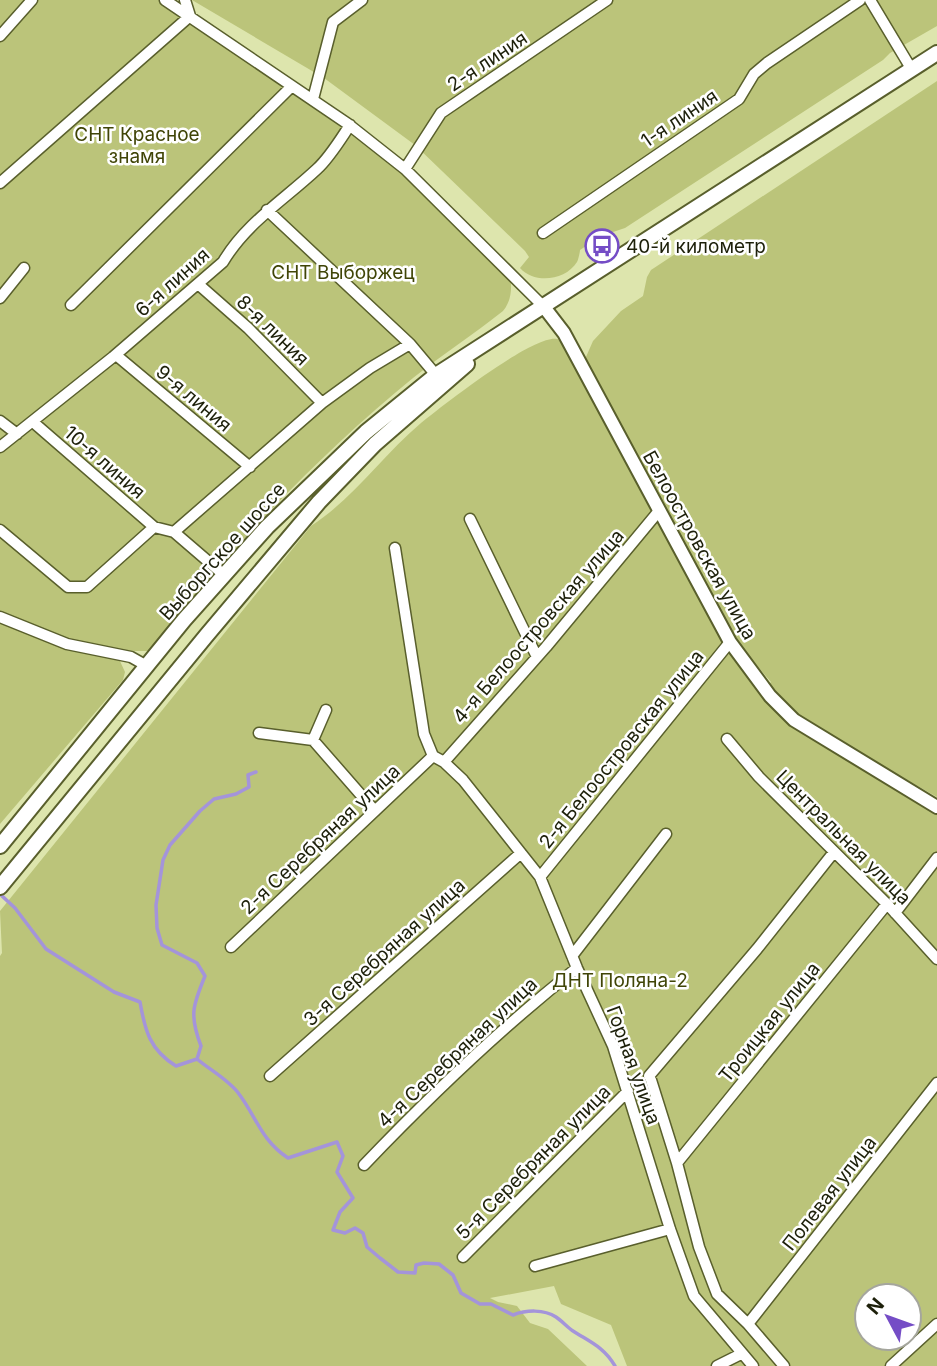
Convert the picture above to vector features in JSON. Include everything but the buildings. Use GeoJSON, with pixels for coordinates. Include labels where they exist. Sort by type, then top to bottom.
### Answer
{"type":"FeatureCollection","features":[{"type":"Feature","properties":{"kind":"main road"},"geometry":{"type":"LineString","coordinates":[[912,70],[937,53]]}},
{"type":"Feature","properties":{"kind":"main road","name":"Выборгское шоссе"},"geometry":{"type":"LineString","coordinates":[[3,841],[224,575],[333,461],[436,374],[912,70]]}},
{"type":"Feature","properties":{"kind":"main road","name":"Выборгское шоссе"},"geometry":{"type":"LineString","coordinates":[[0,887],[319,502],[410,412],[505,332]]}},
{"type":"Feature","properties":{"kind":"street"},"geometry":{"type":"LineString","coordinates":[[0,36],[32,0]]}},
{"type":"Feature","properties":{"kind":"street"},"geometry":{"type":"LineString","coordinates":[[165,0],[313,99],[405,169],[544,307]]}},
{"type":"Feature","properties":{"kind":"street"},"geometry":{"type":"LineString","coordinates":[[185,0],[190,16]]}},
{"type":"Feature","properties":{"kind":"street"},"geometry":{"type":"LineString","coordinates":[[313,99],[333,22],[362,0]]}},
{"type":"Feature","properties":{"kind":"street","name":"2-я линия"},"geometry":{"type":"LineString","coordinates":[[405,169],[442,113],[607,0]]}},
{"type":"Feature","properties":{"kind":"street","name":"1-я линия"},"geometry":{"type":"LineString","coordinates":[[543,233],[739,99],[754,74],[767,63],[860,0]]}},
{"type":"Feature","properties":{"kind":"street"},"geometry":{"type":"LineString","coordinates":[[870,0],[912,70]]}},
{"type":"Feature","properties":{"kind":"street"},"geometry":{"type":"LineString","coordinates":[[0,183],[190,16]]}},
{"type":"Feature","properties":{"kind":"street"},"geometry":{"type":"LineString","coordinates":[[71,305],[292,86]]}},
{"type":"Feature","properties":{"kind":"street","name":"6-я линия"},"geometry":{"type":"LineString","coordinates":[[0,447],[116,355],[223,262],[234,242],[267,210],[318,168],[349,125]]}},
{"type":"Feature","properties":{"kind":"street"},"geometry":{"type":"LineString","coordinates":[[267,210],[410,344],[436,374]]}},
{"type":"Feature","properties":{"kind":"street"},"geometry":{"type":"LineString","coordinates":[[0,298],[24,268]]}},
{"type":"Feature","properties":{"kind":"street","name":"8-я линия"},"geometry":{"type":"LineString","coordinates":[[198,284],[248,328],[322,403]]}},
{"type":"Feature","properties":{"kind":"street","name":"Белоостровская улица"},"geometry":{"type":"LineString","coordinates":[[544,307],[564,333],[730,642],[770,696],[794,720],[937,807]]}},
{"type":"Feature","properties":{"kind":"street"},"geometry":{"type":"LineString","coordinates":[[174,532],[322,403],[370,368],[410,344]]}},
{"type":"Feature","properties":{"kind":"street","name":"9-я линия"},"geometry":{"type":"LineString","coordinates":[[116,355],[250,467]]}},
{"type":"Feature","properties":{"kind":"street"},"geometry":{"type":"LineString","coordinates":[[0,421],[17,434]]}},
{"type":"Feature","properties":{"kind":"street","name":"10-я линия"},"geometry":{"type":"LineString","coordinates":[[33,422],[155,527]]}},
{"type":"Feature","properties":{"kind":"street","name":"4-я Белоостровская улица"},"geometry":{"type":"LineString","coordinates":[[444,762],[537,657],[658,512]]}},
{"type":"Feature","properties":{"kind":"street"},"geometry":{"type":"LineString","coordinates":[[470,519],[537,657]]}},
{"type":"Feature","properties":{"kind":"street"},"geometry":{"type":"LineString","coordinates":[[0,530],[68,587],[87,587],[155,527],[174,532],[224,575]]}},
{"type":"Feature","properties":{"kind":"street"},"geometry":{"type":"LineString","coordinates":[[395,548],[424,734],[433,756]]}},
{"type":"Feature","properties":{"kind":"street"},"geometry":{"type":"LineString","coordinates":[[0,618],[67,644],[131,657],[146,666]]}},
{"type":"Feature","properties":{"kind":"street","name":"2-я Белоостровская улица"},"geometry":{"type":"LineString","coordinates":[[540,877],[730,642]]}},
{"type":"Feature","properties":{"kind":"street"},"geometry":{"type":"LineString","coordinates":[[313,740],[326,710]]}},
{"type":"Feature","properties":{"kind":"street"},"geometry":{"type":"LineString","coordinates":[[259,733],[313,740],[375,811]]}},
{"type":"Feature","properties":{"kind":"street","name":"Центральная улица"},"geometry":{"type":"LineString","coordinates":[[727,739],[759,777],[887,904],[937,959]]}},
{"type":"Feature","properties":{"kind":"street","name":"Горная улица"},"geometry":{"type":"LineString","coordinates":[[433,756],[444,762],[463,780],[540,877],[577,968],[613,1046],[694,1296],[753,1366]]}},
{"type":"Feature","properties":{"kind":"street","name":"2-я Серебряная улица"},"geometry":{"type":"LineString","coordinates":[[231,947],[433,756]]}},
{"type":"Feature","properties":{"kind":"street"},"geometry":{"type":"LineString","coordinates":[[572,956],[666,834]]}},
{"type":"Feature","properties":{"kind":"street"},"geometry":{"type":"LineString","coordinates":[[784,1366],[748,1324],[717,1294],[699,1247],[677,1163],[650,1078],[834,852]]}},
{"type":"Feature","properties":{"kind":"street","name":"3-я Серебряная улица"},"geometry":{"type":"LineString","coordinates":[[270,1076],[521,853]]}},
{"type":"Feature","properties":{"kind":"street"},"geometry":{"type":"LineString","coordinates":[[894,913],[937,858]]}},
{"type":"Feature","properties":{"kind":"street","name":"Троицкая улица"},"geometry":{"type":"LineString","coordinates":[[677,1163],[887,904]]}},
{"type":"Feature","properties":{"kind":"street","name":"4-я Серебряная улица"},"geometry":{"type":"LineString","coordinates":[[363,1165],[531,1005],[577,968]]}},
{"type":"Feature","properties":{"kind":"street","name":"Полевая улица"},"geometry":{"type":"LineString","coordinates":[[748,1324],[937,1083]]}},
{"type":"Feature","properties":{"kind":"street","name":"5-я Серебряная улица"},"geometry":{"type":"LineString","coordinates":[[463,1257],[628,1091]]}},
{"type":"Feature","properties":{"kind":"street"},"geometry":{"type":"LineString","coordinates":[[535,1266],[670,1228]]}},
{"type":"Feature","properties":{"kind":"street"},"geometry":{"type":"LineString","coordinates":[[891,1366],[937,1324]]}},
{"type":"Feature","properties":{"kind":"street"},"geometry":{"type":"LineString","coordinates":[[717,1366],[741,1354]]}},
{"type":"Feature","properties":{"kind":"green space"},"geometry":{"type":"Polygon","coordinates":[[[0,0],[165,0],[407,171],[510,274],[511,289],[510,298],[503,311],[413,378],[307,473],[241,542],[149,651],[123,651],[119,659],[125,672],[123,680],[0,824],[0,0]]]}},
{"type":"Feature","properties":{"kind":"green space"},"geometry":{"type":"Polygon","coordinates":[[[192,0],[937,0],[937,26],[890,53],[625,228],[607,232],[580,250],[577,262],[565,273],[541,278],[520,268],[529,257],[525,251],[415,145],[324,78],[192,0]]]}},
{"type":"Feature","properties":{"kind":"green space","name":"ДНТ Поляна-2"},"geometry":{"type":"Polygon","coordinates":[[[937,81],[937,797],[884,767],[878,771],[937,807],[937,1366],[627,1366],[611,1325],[561,1304],[554,1286],[490,1298],[517,1306],[530,1323],[548,1329],[587,1366],[0,1366],[0,911],[311,526],[341,503],[421,423],[509,359],[545,340],[557,339],[568,346],[582,366],[593,341],[621,311],[643,296],[651,270],[937,81]],[[747,654],[740,655],[765,689],[771,682],[747,654]]]}},
{"type":"Feature","properties":{"kind":"waterway"},"geometry":{"type":"LineString","coordinates":[[197,1059],[201,1046],[194,1010],[205,976],[197,963],[162,945],[157,928],[156,905],[163,860],[170,845],[200,811],[214,799],[236,794],[249,787],[248,775],[256,772]]}},
{"type":"Feature","properties":{"kind":"waterway"},"geometry":{"type":"LineString","coordinates":[[0,894],[15,908],[46,949],[114,992],[140,1002],[150,1039],[167,1060],[176,1066],[197,1059],[230,1084],[271,1144],[288,1158],[337,1142],[343,1156],[337,1172],[353,1198],[340,1212],[333,1230],[345,1233],[355,1228],[363,1233],[367,1247],[398,1272],[415,1273],[416,1265],[439,1264],[453,1275],[461,1293],[480,1304],[491,1304],[513,1315],[535,1311],[551,1314],[601,1349],[615,1366]]}},
{"type":"Feature","properties":{"kind":"place","name":"40-й километр"},"geometry":{"type":"Point","coordinates":[602,246]}},
{"type":"Feature","properties":{"kind":"park label","name":"СНТ Красное знамя"},"geometry":{"type":"Point","coordinates":[137,145]}},
{"type":"Feature","properties":{"kind":"park label","name":"СНТ Выборжец"},"geometry":{"type":"Point","coordinates":[343,272]}}]}
